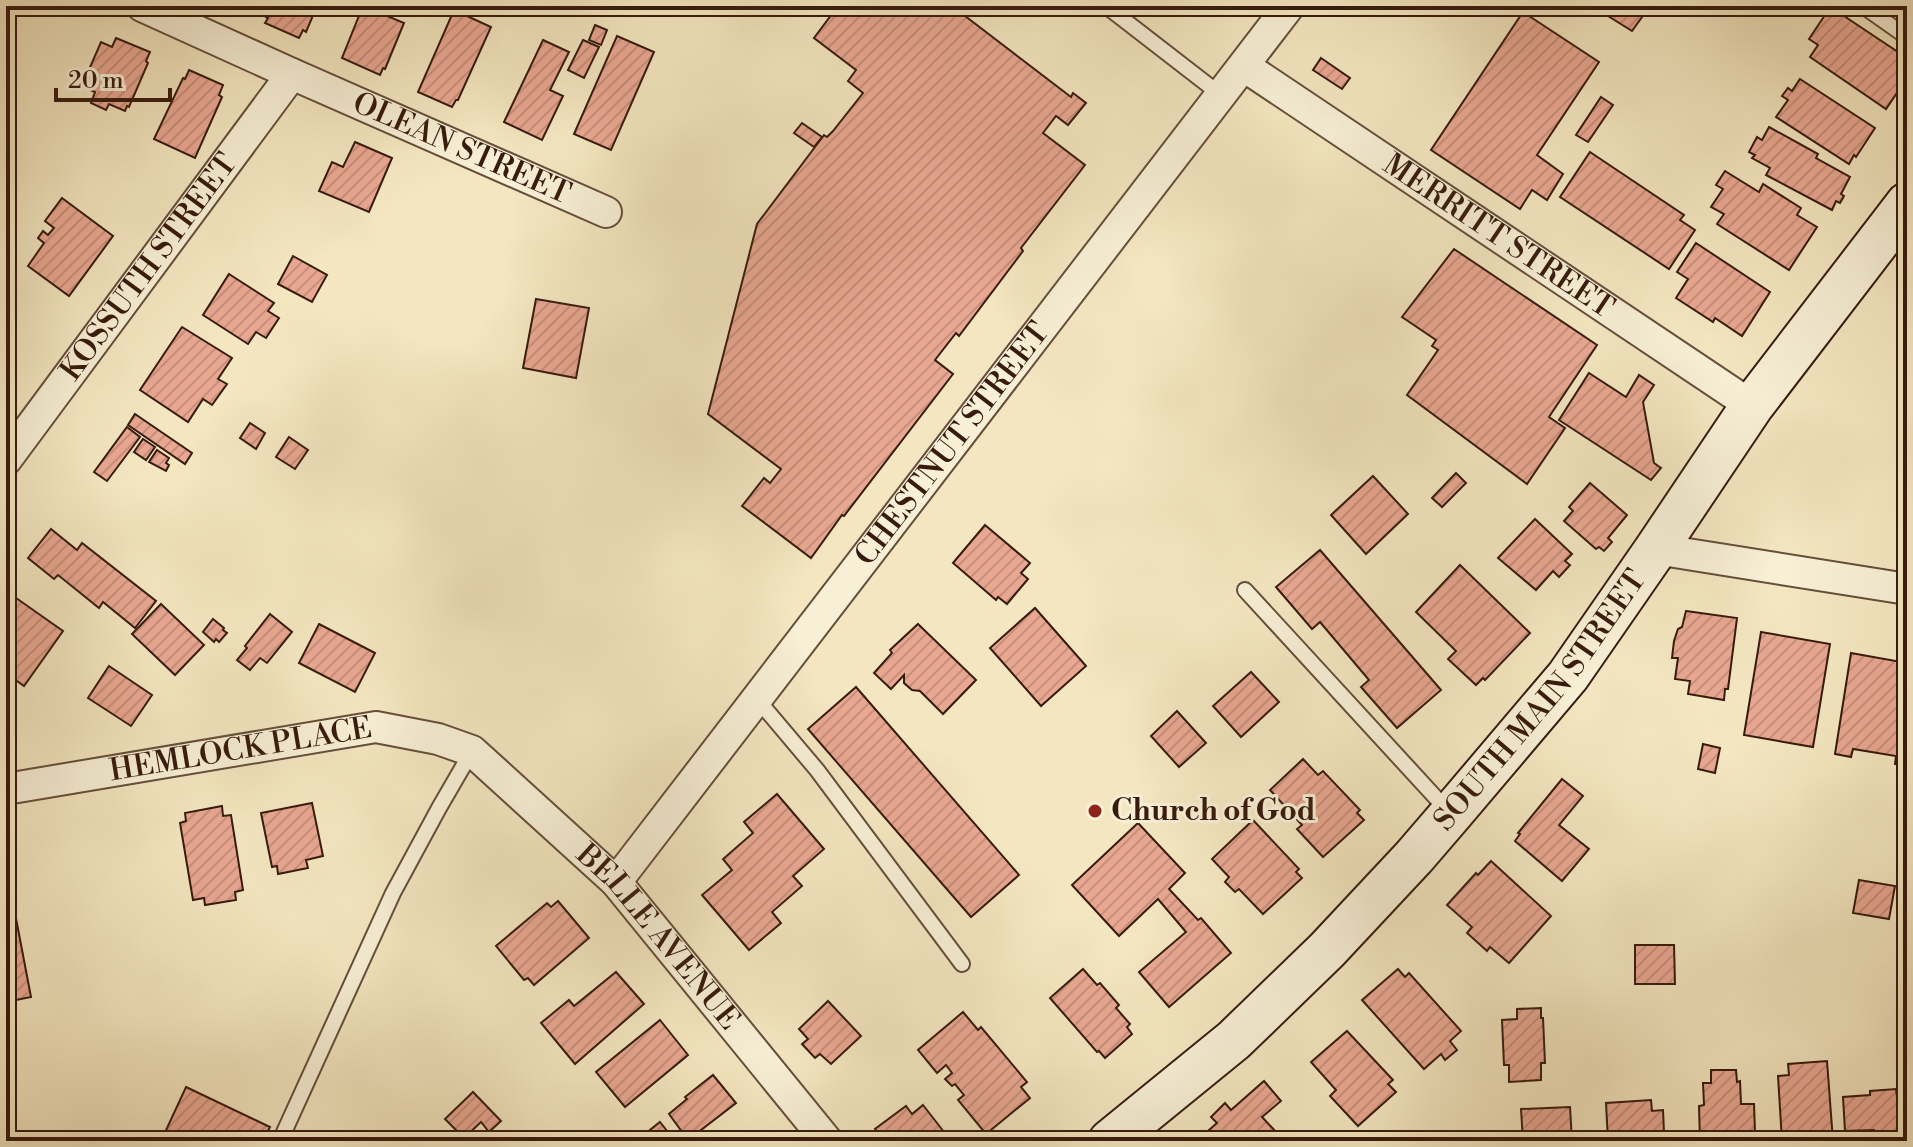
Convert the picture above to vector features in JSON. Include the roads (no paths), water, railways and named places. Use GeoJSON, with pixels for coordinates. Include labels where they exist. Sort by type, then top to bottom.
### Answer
{"type":"FeatureCollection","features":[{"type":"Feature","properties":{"kind":"main road","name":"SOUTH MAIN STREET"},"geometry":{"type":"LineString","coordinates":[[1110,1141],[1234,1040],[1327,950],[1451,814],[1568,676],[1752,406],[1907,204]]}},
{"type":"Feature","properties":{"kind":"street","name":"OLEAN STREET"},"geometry":{"type":"LineString","coordinates":[[142,6],[606,212]]}},
{"type":"Feature","properties":{"kind":"street","name":"CHESTNUT STREET"},"geometry":{"type":"LineString","coordinates":[[616,882],[1289,6]]}},
{"type":"Feature","properties":{"kind":"street","name":"MERRITT STREET"},"geometry":{"type":"LineString","coordinates":[[1244,66],[1752,406]]}},
{"type":"Feature","properties":{"kind":"street","name":"KOSSUTH STREET"},"geometry":{"type":"LineString","coordinates":[[6,460],[292,74]]}},
{"type":"Feature","properties":{"kind":"street"},"geometry":{"type":"LineString","coordinates":[[1656,549],[1907,589]]}},
{"type":"Feature","properties":{"kind":"street","name":"HEMLOCK PLACE"},"geometry":{"type":"LineString","coordinates":[[6,789],[376,727],[438,739],[472,751]]}},
{"type":"Feature","properties":{"kind":"street","name":"BELLE AVENUE"},"geometry":{"type":"LineString","coordinates":[[472,751],[616,882],[827,1141]]}},
{"type":"Feature","properties":{"kind":"lane"},"geometry":{"type":"LineString","coordinates":[[1106,6],[1221,95]]}},
{"type":"Feature","properties":{"kind":"lane"},"geometry":{"type":"LineString","coordinates":[[1863,6],[1907,37]]}},
{"type":"Feature","properties":{"kind":"lane"},"geometry":{"type":"LineString","coordinates":[[1245,590],[1451,814]]}},
{"type":"Feature","properties":{"kind":"lane"},"geometry":{"type":"LineString","coordinates":[[757,699],[817,770],[962,964]]}},
{"type":"Feature","properties":{"kind":"lane"},"geometry":{"type":"LineString","coordinates":[[280,1141],[393,893],[472,751]]}},
{"type":"Feature","properties":{"kind":"place","name":"Church of God"},"geometry":{"type":"Point","coordinates":[1095,811]}}]}
